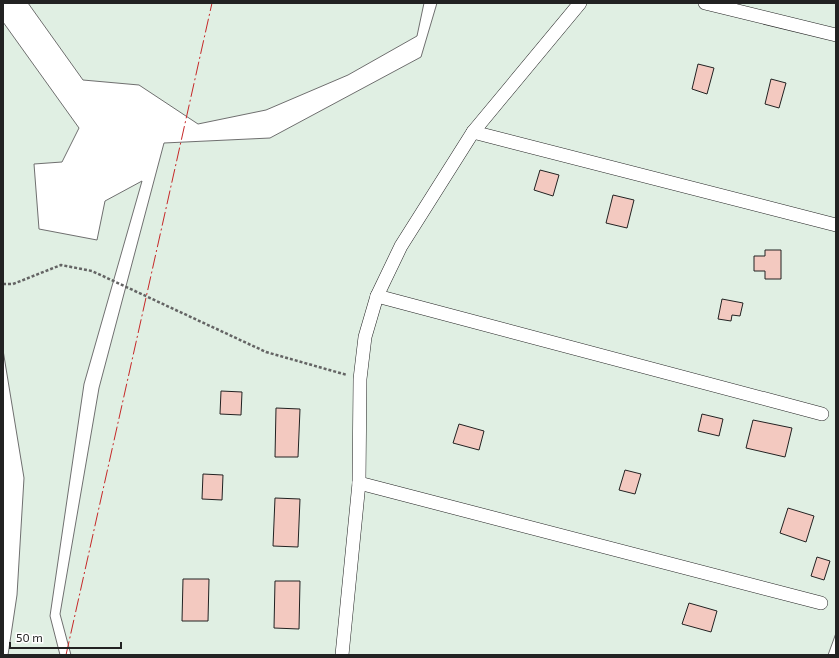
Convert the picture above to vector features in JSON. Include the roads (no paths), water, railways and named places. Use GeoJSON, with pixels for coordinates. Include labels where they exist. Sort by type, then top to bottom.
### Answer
{"type":"FeatureCollection","features":[{"type":"Feature","properties":{"kind":"street"},"geometry":{"type":"LineString","coordinates":[[342,655],[359,483],[360,379],[365,337],[378,296],[401,246],[473,132],[580,3]]}},
{"type":"Feature","properties":{"kind":"street"},"geometry":{"type":"LineString","coordinates":[[705,3],[836,35]]}},
{"type":"Feature","properties":{"kind":"street"},"geometry":{"type":"LineString","coordinates":[[473,132],[836,225]]}},
{"type":"Feature","properties":{"kind":"street"},"geometry":{"type":"LineString","coordinates":[[378,296],[822,414]]}},
{"type":"Feature","properties":{"kind":"street"},"geometry":{"type":"LineString","coordinates":[[359,483],[821,603]]}}]}
